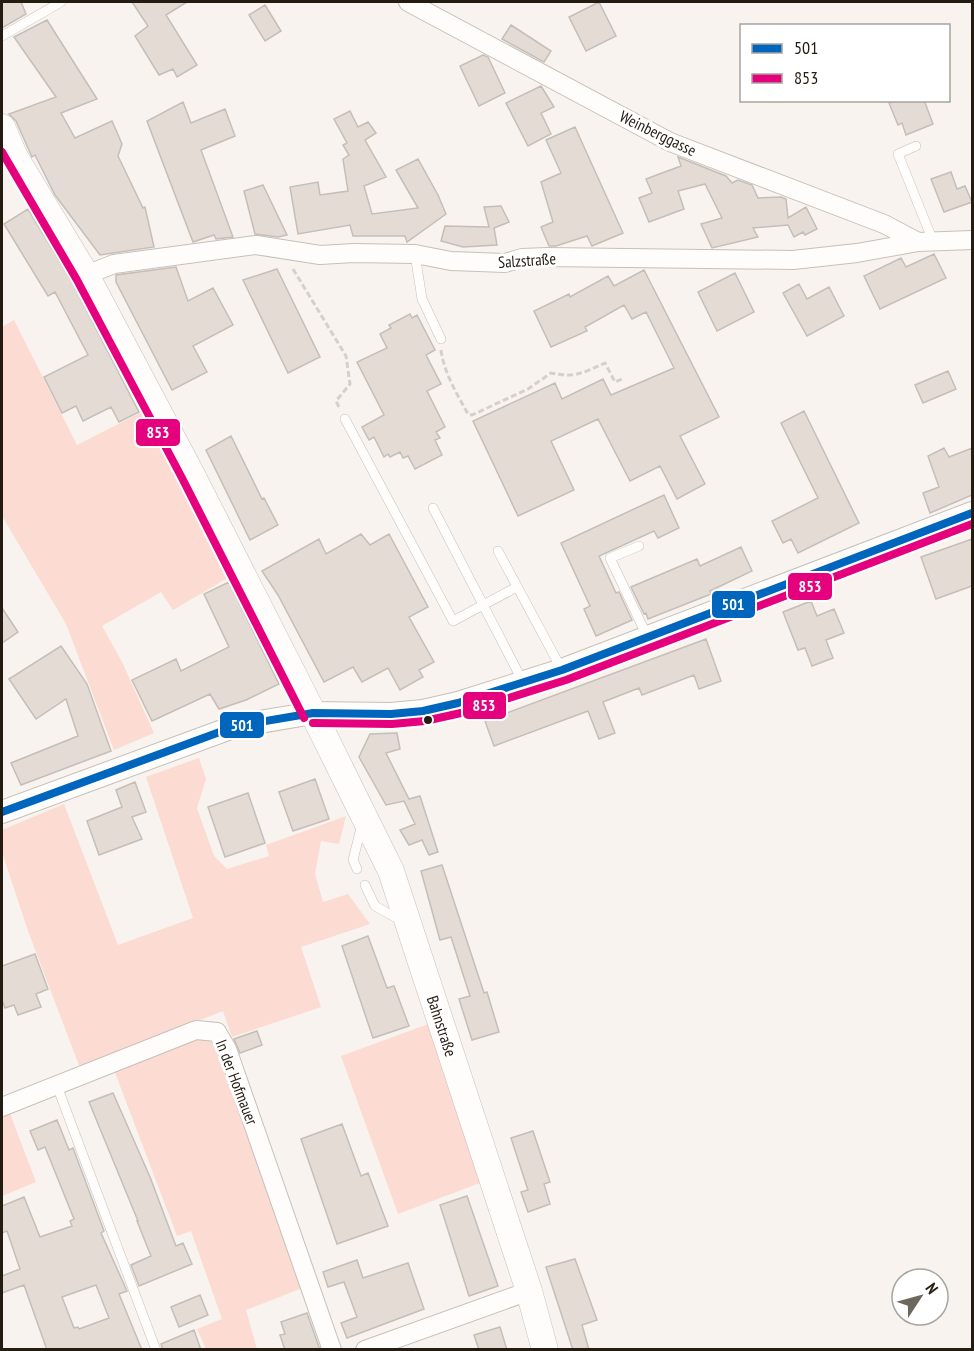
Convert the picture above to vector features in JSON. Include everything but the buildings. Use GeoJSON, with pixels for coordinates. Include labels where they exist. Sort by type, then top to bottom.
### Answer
{"type":"FeatureCollection","features":[{"type":"Feature","properties":{"kind":"main road","name":"Bahnstraße"},"geometry":{"type":"LineString","coordinates":[[3,139],[86,275],[191,472],[391,871],[529,1291],[544,1350]]}},
{"type":"Feature","properties":{"kind":"street","name":"Weinberggasse"},"geometry":{"type":"LineString","coordinates":[[408,2],[670,142],[926,241]]}},
{"type":"Feature","properties":{"kind":"street","name":"Salzstraße"},"geometry":{"type":"LineString","coordinates":[[86,275],[114,264],[256,245],[320,255],[415,254],[451,261],[505,263],[522,258],[547,257],[793,260],[857,253],[926,241],[972,240]]}},
{"type":"Feature","properties":{"kind":"street"},"geometry":{"type":"LineString","coordinates":[[2,812],[236,726],[313,713],[391,714],[423,711],[459,703],[562,670],[972,513]]}},
{"type":"Feature","properties":{"kind":"street","name":"In der Hofmauer"},"geometry":{"type":"LineString","coordinates":[[2,1107],[196,1030],[217,1032],[227,1049],[332,1350]]}},
{"type":"Feature","properties":{"kind":"street"},"geometry":{"type":"LineString","coordinates":[[365,1350],[529,1291]]}},
{"type":"Feature","properties":{"kind":"lane"},"geometry":{"type":"LineString","coordinates":[[2,36],[61,2]]}},
{"type":"Feature","properties":{"kind":"lane"},"geometry":{"type":"LineString","coordinates":[[916,146],[898,154],[926,241]]}},
{"type":"Feature","properties":{"kind":"lane"},"geometry":{"type":"LineString","coordinates":[[415,254],[422,299],[441,339]]}},
{"type":"Feature","properties":{"kind":"lane"},"geometry":{"type":"LineString","coordinates":[[345,419],[453,621],[518,587]]}},
{"type":"Feature","properties":{"kind":"lane"},"geometry":{"type":"LineString","coordinates":[[433,508],[523,682]]}},
{"type":"Feature","properties":{"kind":"lane"},"geometry":{"type":"LineString","coordinates":[[639,546],[610,558],[647,637]]}},
{"type":"Feature","properties":{"kind":"lane"},"geometry":{"type":"LineString","coordinates":[[498,551],[562,670]]}},
{"type":"Feature","properties":{"kind":"lane"},"geometry":{"type":"LineString","coordinates":[[357,869],[353,860],[364,816]]}},
{"type":"Feature","properties":{"kind":"lane"},"geometry":{"type":"LineString","coordinates":[[364,885],[375,906],[408,924]]}},
{"type":"Feature","properties":{"kind":"lane"},"geometry":{"type":"LineString","coordinates":[[57,1086],[156,1350]]}},
{"type":"Feature","properties":{"kind":"path"},"geometry":{"type":"LineString","coordinates":[[291,251],[293,270],[346,356],[350,384],[336,401]]}},
{"type":"Feature","properties":{"kind":"path"},"geometry":{"type":"LineString","coordinates":[[441,339],[442,359],[454,388],[468,414],[472,415],[528,389],[551,374],[568,377],[578,375],[605,363],[615,382],[622,378]]}},
{"type":"Feature","properties":{"kind":"shaded area"},"geometry":{"type":"Polygon","coordinates":[[[14,320],[77,445],[146,410],[231,576],[173,610],[161,592],[102,626],[122,662],[154,733],[114,750],[66,624],[2,516],[2,327],[14,320]]]}},
{"type":"Feature","properties":{"kind":"shaded area"},"geometry":{"type":"Polygon","coordinates":[[[199,758],[206,779],[197,808],[214,856],[227,869],[269,856],[266,845],[346,816],[339,844],[321,841],[315,874],[323,902],[348,894],[370,924],[301,947],[321,1007],[232,1037],[223,1011],[80,1068],[28,931],[2,852],[2,830],[64,804],[118,945],[193,918],[146,777],[199,758]]]}},
{"type":"Feature","properties":{"kind":"shaded area"},"geometry":{"type":"Polygon","coordinates":[[[434,1022],[485,1181],[398,1214],[341,1056],[434,1022]]]}},
{"type":"Feature","properties":{"kind":"shaded area"},"geometry":{"type":"Polygon","coordinates":[[[198,1038],[211,1043],[220,1055],[305,1287],[246,1310],[257,1349],[206,1349],[197,1329],[222,1319],[191,1231],[177,1236],[114,1070],[198,1038]]]}},
{"type":"Feature","properties":{"kind":"shaded area"},"geometry":{"type":"Polygon","coordinates":[[[9,1111],[36,1182],[2,1196],[2,1114],[9,1111]]]}},
{"type":"Feature","properties":{"kind":"transit line","name":"853"},"geometry":{"type":"LineString","coordinates":[[2,152],[77,280],[182,478],[304,718]]}},
{"type":"Feature","properties":{"kind":"transit line","name":"501"},"geometry":{"type":"LineString","coordinates":[[2,812],[236,726],[313,713],[391,714],[423,711],[458,703],[562,670],[972,513]]}},
{"type":"Feature","properties":{"kind":"transit line","name":"853"},"geometry":{"type":"LineString","coordinates":[[313,723],[392,724],[425,721],[461,713],[566,680],[972,524]]}}]}
